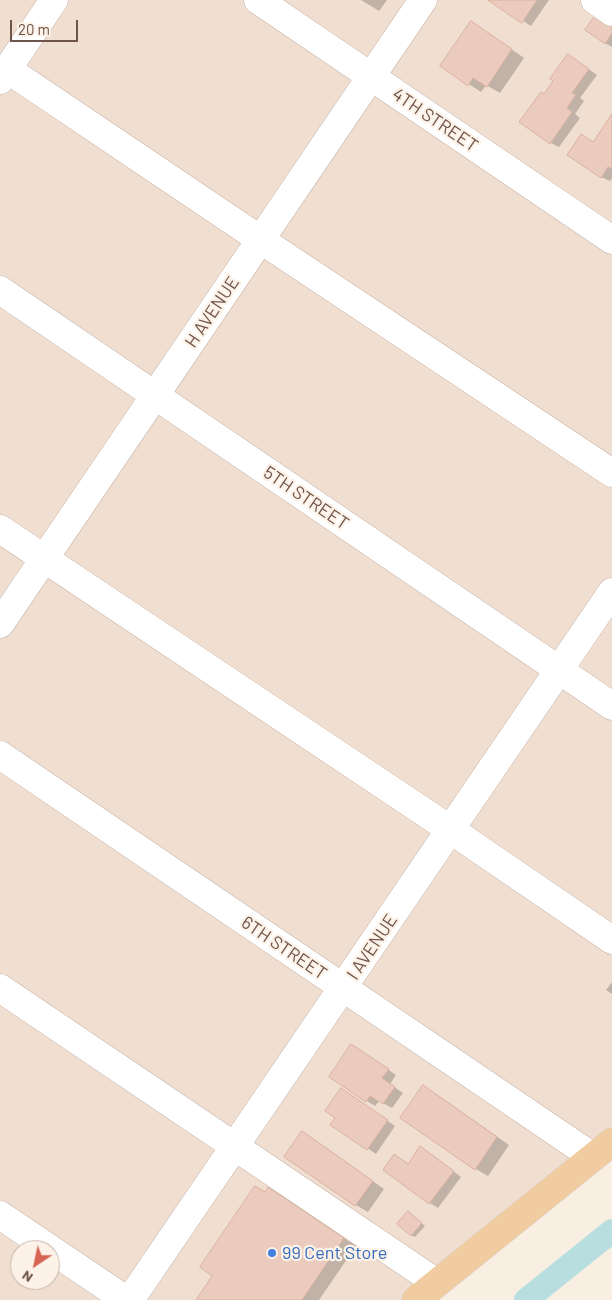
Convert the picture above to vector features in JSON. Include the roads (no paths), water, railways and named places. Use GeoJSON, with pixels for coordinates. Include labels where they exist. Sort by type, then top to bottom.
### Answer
{"type":"FeatureCollection","features":[{"type":"Feature","properties":{"kind":"main road"},"geometry":{"type":"LineString","coordinates":[[416,1300],[602,1150]]}},
{"type":"Feature","properties":{"kind":"street"},"geometry":{"type":"LineString","coordinates":[[54,0],[4,75],[261,240],[612,473]]}},
{"type":"Feature","properties":{"kind":"street","name":"4TH STREET"},"geometry":{"type":"LineString","coordinates":[[258,0],[612,240]]}},
{"type":"Feature","properties":{"kind":"street","name":"H AVENUE"},"geometry":{"type":"LineString","coordinates":[[0,624],[423,0]]}},
{"type":"Feature","properties":{"kind":"street"},"geometry":{"type":"LineString","coordinates":[[595,0],[612,12]]}},
{"type":"Feature","properties":{"kind":"street","name":"5TH STREET"},"geometry":{"type":"LineString","coordinates":[[0,290],[612,706]]}},
{"type":"Feature","properties":{"kind":"street"},"geometry":{"type":"LineString","coordinates":[[0,529],[451,830],[612,940]]}},
{"type":"Feature","properties":{"kind":"street","name":"I AVENUE"},"geometry":{"type":"LineString","coordinates":[[130,1300],[612,592]]}},
{"type":"Feature","properties":{"kind":"street","name":"6TH STREET"},"geometry":{"type":"LineString","coordinates":[[0,755],[344,988],[602,1150]]}},
{"type":"Feature","properties":{"kind":"street"},"geometry":{"type":"LineString","coordinates":[[0,988],[437,1283]]}},
{"type":"Feature","properties":{"kind":"street"},"geometry":{"type":"LineString","coordinates":[[0,1215],[126,1300]]}},
{"type":"Feature","properties":{"kind":"waterway"},"geometry":{"type":"LineString","coordinates":[[526,1300],[612,1231]]}},
{"type":"Feature","properties":{"kind":"place","name":"99 Cent Store"},"geometry":{"type":"Point","coordinates":[272,1253]}}]}
